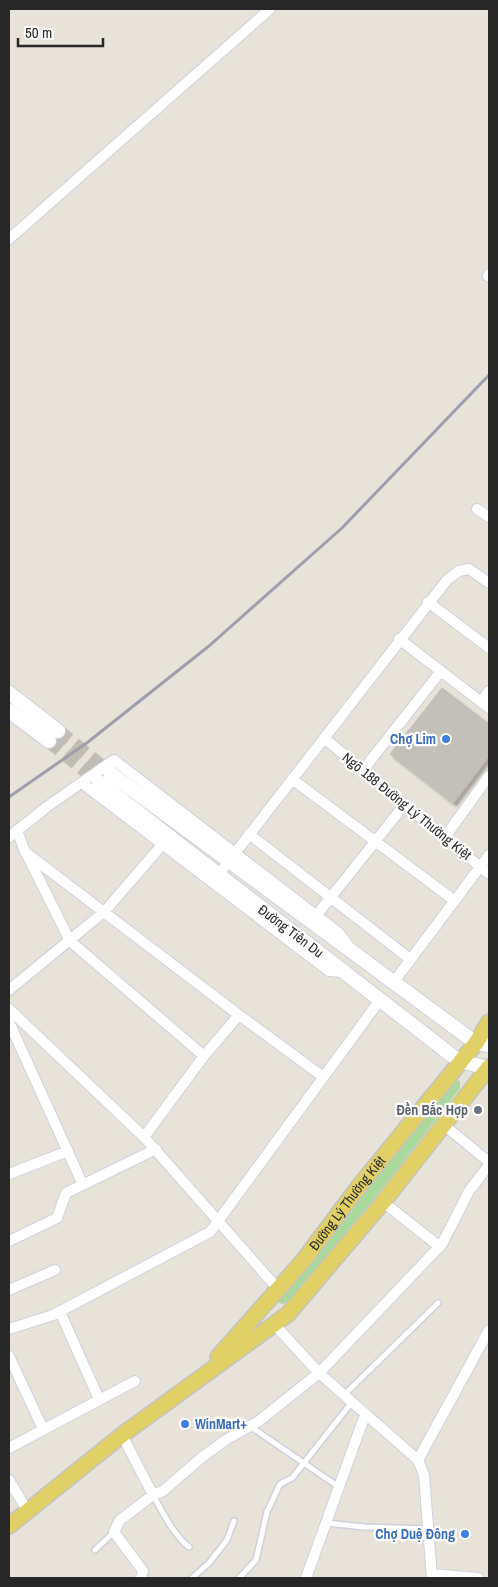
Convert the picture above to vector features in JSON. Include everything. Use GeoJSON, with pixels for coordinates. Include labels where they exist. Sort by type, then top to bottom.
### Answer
{"type":"FeatureCollection","features":[{"type":"Feature","properties":{"kind":"main road"},"geometry":{"type":"LineString","coordinates":[[9,693],[53,736],[9,711]]}},
{"type":"Feature","properties":{"kind":"main road","name":"Đường Tiên Du"},"geometry":{"type":"LineString","coordinates":[[110,773],[232,857],[393,983],[482,1044]]}},
{"type":"Feature","properties":{"kind":"main road","name":"Đường Tiên Du"},"geometry":{"type":"LineString","coordinates":[[99,782],[459,1061],[489,1068]]}},
{"type":"Feature","properties":{"kind":"main road","name":"Đường Lý Thường Kiệt"},"geometry":{"type":"LineString","coordinates":[[198,1378],[303,1261],[459,1061],[482,1044],[489,1022]]}},
{"type":"Feature","properties":{"kind":"main road","name":"Đường Lý Thường Kiệt"},"geometry":{"type":"LineString","coordinates":[[9,1526],[122,1435],[288,1314],[383,1202],[489,1068]]}},
{"type":"Feature","properties":{"kind":"main road","name":"Đường Lý Thường Kiệt"},"geometry":{"type":"LineString","coordinates":[[9,1519],[28,1510]]}},
{"type":"Feature","properties":{"kind":"street"},"geometry":{"type":"LineString","coordinates":[[9,239],[270,9]]}},
{"type":"Feature","properties":{"kind":"street"},"geometry":{"type":"LineString","coordinates":[[477,509],[489,517]]}},
{"type":"Feature","properties":{"kind":"street"},"geometry":{"type":"LineString","coordinates":[[218,875],[399,639],[447,580],[459,570],[468,569],[489,582]]}},
{"type":"Feature","properties":{"kind":"street"},"geometry":{"type":"LineString","coordinates":[[428,602],[489,648]]}},
{"type":"Feature","properties":{"kind":"street"},"geometry":{"type":"LineString","coordinates":[[399,639],[489,708]]}},
{"type":"Feature","properties":{"kind":"street"},"geometry":{"type":"LineString","coordinates":[[363,770],[441,671]]}},
{"type":"Feature","properties":{"kind":"street"},"geometry":{"type":"LineString","coordinates":[[481,702],[489,691]]}},
{"type":"Feature","properties":{"kind":"street","name":"Ngõ 188 Đường Lý Thường Kiệt"},"geometry":{"type":"LineString","coordinates":[[324,738],[489,874]]}},
{"type":"Feature","properties":{"kind":"street"},"geometry":{"type":"LineString","coordinates":[[9,837],[48,806],[114,760],[232,857]]}},
{"type":"Feature","properties":{"kind":"street"},"geometry":{"type":"LineString","coordinates":[[445,837],[489,776]]}},
{"type":"Feature","properties":{"kind":"street"},"geometry":{"type":"LineString","coordinates":[[292,779],[454,901]]}},
{"type":"Feature","properties":{"kind":"street"},"geometry":{"type":"LineString","coordinates":[[82,784],[329,971],[344,972]]}},
{"type":"Feature","properties":{"kind":"street"},"geometry":{"type":"LineString","coordinates":[[313,919],[405,804]]}},
{"type":"Feature","properties":{"kind":"street"},"geometry":{"type":"LineString","coordinates":[[17,830],[25,852],[70,941],[204,1056]]}},
{"type":"Feature","properties":{"kind":"street"},"geometry":{"type":"LineString","coordinates":[[249,834],[410,959]]}},
{"type":"Feature","properties":{"kind":"street"},"geometry":{"type":"LineString","coordinates":[[9,990],[105,911],[162,846]]}},
{"type":"Feature","properties":{"kind":"street"},"geometry":{"type":"LineString","coordinates":[[25,852],[322,1076]]}},
{"type":"Feature","properties":{"kind":"street"},"geometry":{"type":"LineString","coordinates":[[393,983],[489,855]]}},
{"type":"Feature","properties":{"kind":"street"},"geometry":{"type":"LineString","coordinates":[[9,1329],[60,1312],[210,1232],[322,1076],[380,1000]]}},
{"type":"Feature","properties":{"kind":"street"},"geometry":{"type":"LineString","coordinates":[[9,1008],[156,1149],[278,1289]]}},
{"type":"Feature","properties":{"kind":"street"},"geometry":{"type":"LineString","coordinates":[[144,1137],[204,1056],[239,1015]]}},
{"type":"Feature","properties":{"kind":"street"},"geometry":{"type":"LineString","coordinates":[[9,1022],[83,1184]]}},
{"type":"Feature","properties":{"kind":"street"},"geometry":{"type":"LineString","coordinates":[[141,1578],[143,1571],[114,1532],[120,1520],[153,1495],[163,1491],[227,1439],[251,1426],[319,1373],[440,1247],[469,1191],[489,1163],[444,1125]]}},
{"type":"Feature","properties":{"kind":"street"},"geometry":{"type":"LineString","coordinates":[[9,1241],[57,1218],[66,1194],[156,1149]]}},
{"type":"Feature","properties":{"kind":"street"},"geometry":{"type":"LineString","coordinates":[[9,1174],[68,1151]]}},
{"type":"Feature","properties":{"kind":"street"},"geometry":{"type":"LineString","coordinates":[[383,1202],[440,1247]]}},
{"type":"Feature","properties":{"kind":"street"},"geometry":{"type":"LineString","coordinates":[[9,1290],[55,1270]]}},
{"type":"Feature","properties":{"kind":"street"},"geometry":{"type":"LineString","coordinates":[[60,1312],[99,1400]]}},
{"type":"Feature","properties":{"kind":"street"},"geometry":{"type":"LineString","coordinates":[[274,1324],[319,1373],[418,1460],[424,1476],[432,1576],[478,1578]]}},
{"type":"Feature","properties":{"kind":"street"},"geometry":{"type":"LineString","coordinates":[[418,1460],[488,1337]]}},
{"type":"Feature","properties":{"kind":"street"},"geometry":{"type":"LineString","coordinates":[[9,1356],[43,1429]]}},
{"type":"Feature","properties":{"kind":"street"},"geometry":{"type":"LineString","coordinates":[[9,1448],[135,1381]]}},
{"type":"Feature","properties":{"kind":"street"},"geometry":{"type":"LineString","coordinates":[[306,1578],[365,1415]]}},
{"type":"Feature","properties":{"kind":"street"},"geometry":{"type":"LineString","coordinates":[[122,1435],[153,1495]]}},
{"type":"Feature","properties":{"kind":"street"},"geometry":{"type":"LineString","coordinates":[[9,1480],[28,1510]]}},
{"type":"Feature","properties":{"kind":"lane"},"geometry":{"type":"LineString","coordinates":[[239,1578],[256,1560],[267,1512],[280,1484],[292,1478],[349,1398],[438,1303]]}},
{"type":"Feature","properties":{"kind":"lane"},"geometry":{"type":"LineString","coordinates":[[251,1426],[340,1487]]}},
{"type":"Feature","properties":{"kind":"lane"},"geometry":{"type":"LineString","coordinates":[[153,1495],[182,1541],[189,1547]]}},
{"type":"Feature","properties":{"kind":"lane"},"geometry":{"type":"LineString","coordinates":[[192,1578],[209,1563],[227,1540],[234,1521]]}},
{"type":"Feature","properties":{"kind":"lane"},"geometry":{"type":"LineString","coordinates":[[326,1523],[364,1527],[429,1529]]}},
{"type":"Feature","properties":{"kind":"lane"},"geometry":{"type":"LineString","coordinates":[[95,1550],[114,1532]]}},
{"type":"Feature","properties":{"kind":"green space"},"geometry":{"type":"Polygon","coordinates":[[[456,1080],[460,1081],[460,1088],[385,1185],[290,1300],[283,1304],[279,1303],[278,1298],[443,1093],[456,1080]]]}},
{"type":"Feature","properties":{"kind":"building","name":"Chợ Lim"},"geometry":{"type":"Polygon","coordinates":[[[442,688],[489,724],[489,756],[453,803],[390,754],[442,688]]]}},
{"type":"Feature","properties":{"kind":"tunnel"},"geometry":{"type":"LineString","coordinates":[[58,731],[110,773]]}},
{"type":"Feature","properties":{"kind":"tunnel"},"geometry":{"type":"LineString","coordinates":[[49,741],[99,782]]}},
{"type":"Feature","properties":{"kind":"railway"},"geometry":{"type":"LineString","coordinates":[[9,797],[88,742],[209,646],[342,528],[489,375]]}},
{"type":"Feature","properties":{"kind":"place","name":"Chợ Lim"},"geometry":{"type":"Point","coordinates":[446,739]}},
{"type":"Feature","properties":{"kind":"place","name":"Đền Bắc Hợp"},"geometry":{"type":"Point","coordinates":[478,1110]}},
{"type":"Feature","properties":{"kind":"place","name":"WinMart+"},"geometry":{"type":"Point","coordinates":[185,1424]}},
{"type":"Feature","properties":{"kind":"place","name":"Chợ Duệ Đông"},"geometry":{"type":"Point","coordinates":[465,1534]}}]}
